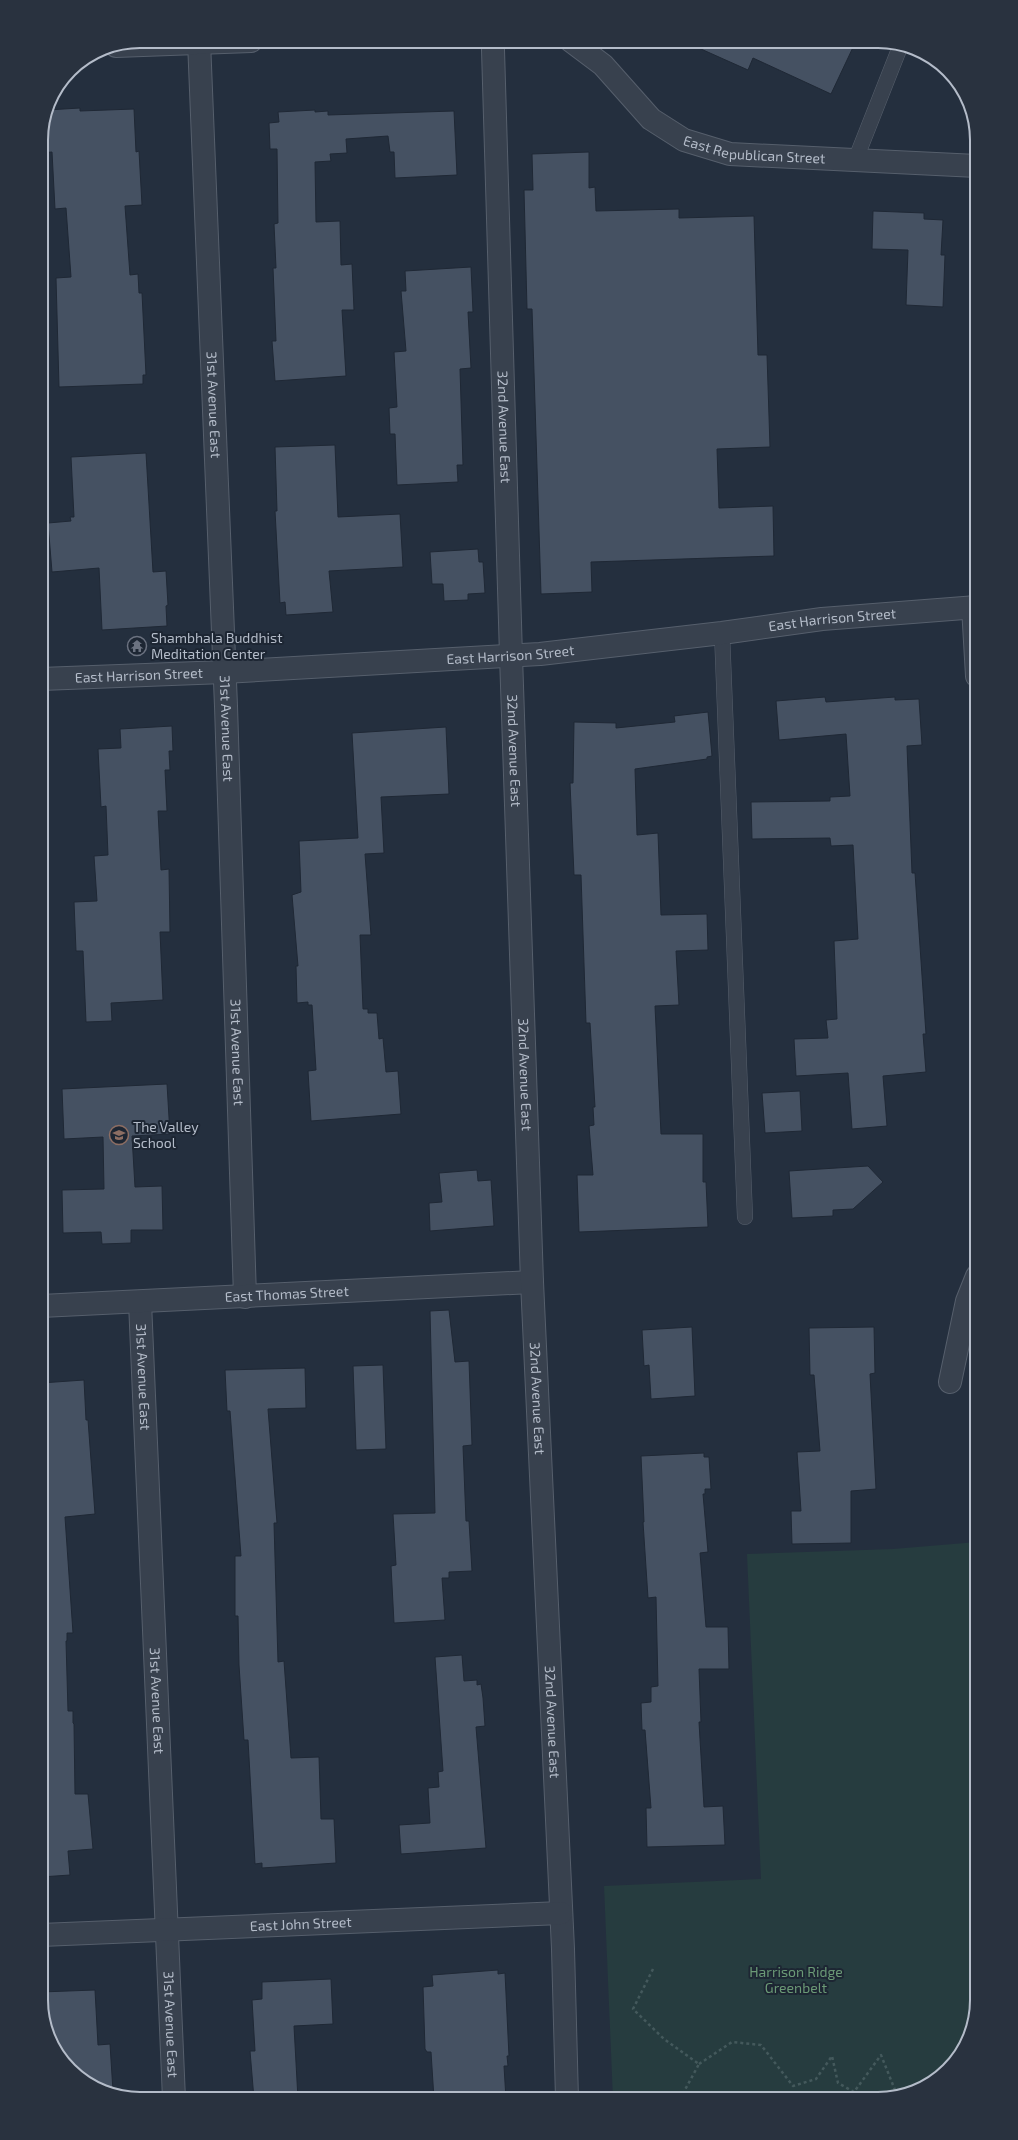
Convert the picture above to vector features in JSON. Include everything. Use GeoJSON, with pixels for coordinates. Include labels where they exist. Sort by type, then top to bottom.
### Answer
{"type":"FeatureCollection","features":[{"type":"Feature","properties":{"kind":"street","name":"31st Avenue East"},"geometry":{"type":"LineString","coordinates":[[199,48],[224,672],[245,1297]]}},
{"type":"Feature","properties":{"kind":"street","name":"32nd Avenue East"},"geometry":{"type":"LineString","coordinates":[[493,48],[511,656],[532,1282],[568,2092]]}},
{"type":"Feature","properties":{"kind":"street","name":"East Republican Street"},"geometry":{"type":"LineString","coordinates":[[580,48],[603,65],[651,119],[684,140],[730,154],[970,166]]}},
{"type":"Feature","properties":{"kind":"street","name":"East Harrison Street"},"geometry":{"type":"LineString","coordinates":[[48,679],[224,672],[511,656],[722,633],[822,619],[970,607]]}},
{"type":"Feature","properties":{"kind":"street","name":"East Thomas Street"},"geometry":{"type":"LineString","coordinates":[[48,1306],[532,1282]]}},
{"type":"Feature","properties":{"kind":"street"},"geometry":{"type":"LineString","coordinates":[[950,1382],[967,1301],[970,1294]]}},
{"type":"Feature","properties":{"kind":"street","name":"31st Avenue East"},"geometry":{"type":"LineString","coordinates":[[140,1302],[174,2092]]}},
{"type":"Feature","properties":{"kind":"street","name":"East John Street"},"geometry":{"type":"LineString","coordinates":[[48,1935],[561,1913]]}},
{"type":"Feature","properties":{"kind":"lane"},"geometry":{"type":"LineString","coordinates":[[855,161],[899,51]]}},
{"type":"Feature","properties":{"kind":"lane"},"geometry":{"type":"LineString","coordinates":[[722,633],[745,1217]]}},
{"type":"Feature","properties":{"kind":"path"},"geometry":{"type":"LineString","coordinates":[[653,1969],[633,2009],[664,2039],[699,2064]]}},
{"type":"Feature","properties":{"kind":"path"},"geometry":{"type":"LineString","coordinates":[[684,2092],[699,2064],[732,2042],[761,2046],[793,2086],[816,2079],[832,2056],[838,2083],[854,2092],[881,2055],[894,2090]]}},
{"type":"Feature","properties":{"kind":"green space","name":"Harrison Ridge Greenbelt"},"geometry":{"type":"Polygon","coordinates":[[[970,1543],[970,2000],[967,2024],[960,2041],[947,2061],[939,2069],[913,2085],[890,2091],[613,2092],[604,1886],[761,1879],[747,1554],[893,1549],[970,1543]]]}},
{"type":"Feature","properties":{"kind":"building"},"geometry":{"type":"Polygon","coordinates":[[[699,48],[853,48],[831,94],[753,58],[748,70],[699,48]]]}},
{"type":"Feature","properties":{"kind":"building"},"geometry":{"type":"Polygon","coordinates":[[[80,108],[80,111],[134,109],[136,152],[139,151],[142,205],[125,206],[130,275],[138,274],[139,293],[142,293],[146,375],[143,375],[143,384],[59,387],[56,278],[71,277],[66,208],[55,209],[52,152],[48,152],[48,134],[53,110],[80,108]]]}},
{"type":"Feature","properties":{"kind":"building"},"geometry":{"type":"Polygon","coordinates":[[[315,110],[315,112],[328,111],[328,115],[454,111],[457,175],[395,178],[394,152],[390,152],[388,136],[346,139],[347,153],[330,154],[331,161],[315,162],[316,222],[340,221],[341,265],[352,264],[354,310],[342,310],[346,376],[275,381],[272,341],[276,341],[273,268],[276,268],[274,224],[278,223],[277,149],[270,149],[269,123],[279,122],[278,112],[315,110]]]}},
{"type":"Feature","properties":{"kind":"building"},"geometry":{"type":"Polygon","coordinates":[[[589,152],[589,188],[595,187],[596,211],[679,209],[679,218],[754,216],[758,355],[767,355],[770,447],[717,449],[719,508],[773,506],[774,556],[591,562],[592,592],[541,594],[532,309],[527,309],[524,190],[533,190],[532,154],[589,152]]]}},
{"type":"Feature","properties":{"kind":"building"},"geometry":{"type":"Polygon","coordinates":[[[873,211],[924,213],[924,219],[943,220],[941,255],[945,255],[943,307],[906,305],[908,250],[872,249],[873,211]]]}},
{"type":"Feature","properties":{"kind":"building"},"geometry":{"type":"Polygon","coordinates":[[[471,267],[473,312],[468,312],[471,368],[460,369],[463,465],[457,465],[458,482],[397,485],[395,434],[390,434],[389,408],[397,407],[394,352],[406,351],[401,291],[406,291],[405,271],[471,267]]]}},
{"type":"Feature","properties":{"kind":"building"},"geometry":{"type":"Polygon","coordinates":[[[335,445],[338,517],[400,514],[403,567],[329,571],[333,612],[286,615],[285,602],[280,603],[275,511],[277,511],[275,447],[335,445]]]}},
{"type":"Feature","properties":{"kind":"building"},"geometry":{"type":"Polygon","coordinates":[[[146,453],[153,572],[166,571],[168,605],[166,606],[167,626],[102,630],[99,568],[52,572],[48,523],[71,521],[70,517],[74,517],[71,457],[146,453]]]}},
{"type":"Feature","properties":{"kind":"building"},"geometry":{"type":"Polygon","coordinates":[[[478,549],[479,562],[483,562],[485,593],[468,594],[468,600],[444,601],[443,584],[432,584],[430,552],[478,549]]]}},
{"type":"Feature","properties":{"kind":"building"},"geometry":{"type":"Polygon","coordinates":[[[825,697],[826,702],[895,697],[895,700],[919,699],[922,745],[907,746],[912,873],[915,873],[926,1034],[923,1034],[926,1072],[883,1076],[887,1126],[852,1129],[848,1073],[796,1076],[794,1039],[828,1038],[826,1020],[837,1019],[834,941],[858,939],[853,845],[831,846],[830,838],[752,839],[751,802],[830,801],[830,797],[850,796],[846,734],[779,740],[776,701],[825,697]]]}},
{"type":"Feature","properties":{"kind":"building"},"geometry":{"type":"Polygon","coordinates":[[[708,712],[712,756],[707,757],[707,759],[635,769],[637,835],[658,833],[661,915],[707,914],[708,950],[676,951],[679,1005],[655,1006],[661,1134],[703,1134],[703,1182],[706,1182],[708,1227],[579,1232],[577,1175],[593,1175],[589,1126],[594,1125],[593,1107],[595,1107],[590,1023],[586,1023],[581,875],[574,875],[570,783],[573,783],[574,722],[616,723],[616,728],[675,722],[674,716],[708,712]]]}},
{"type":"Feature","properties":{"kind":"building"},"geometry":{"type":"Polygon","coordinates":[[[172,726],[173,751],[169,751],[170,770],[165,770],[167,811],[158,811],[161,870],[169,869],[170,932],[160,932],[163,1000],[111,1003],[112,1021],[86,1022],[83,951],[76,951],[74,902],[97,901],[94,856],[108,855],[106,806],[101,807],[98,749],[121,748],[120,729],[172,726]]]}},
{"type":"Feature","properties":{"kind":"building"},"geometry":{"type":"Polygon","coordinates":[[[446,727],[449,794],[381,797],[384,853],[365,854],[371,935],[360,935],[363,1009],[368,1009],[368,1013],[377,1013],[379,1039],[383,1038],[386,1072],[398,1071],[401,1114],[311,1121],[308,1071],[316,1070],[312,1005],[308,1005],[308,1002],[297,1003],[296,966],[298,966],[292,895],[301,892],[299,841],[358,838],[352,733],[446,727]]]}},
{"type":"Feature","properties":{"kind":"building"},"geometry":{"type":"Polygon","coordinates":[[[167,1084],[170,1134],[132,1136],[135,1187],[162,1186],[163,1230],[131,1230],[131,1243],[102,1244],[101,1232],[63,1233],[62,1190],[104,1189],[103,1137],[64,1139],[62,1089],[167,1084]]]}},
{"type":"Feature","properties":{"kind":"building"},"geometry":{"type":"Polygon","coordinates":[[[800,1091],[802,1131],[765,1133],[762,1093],[800,1091]]]}},
{"type":"Feature","properties":{"kind":"building"},"geometry":{"type":"Polygon","coordinates":[[[868,1166],[883,1182],[853,1209],[833,1210],[833,1216],[792,1218],[789,1171],[868,1166]]]}},
{"type":"Feature","properties":{"kind":"building"},"geometry":{"type":"Polygon","coordinates":[[[477,1170],[478,1181],[491,1180],[494,1226],[430,1231],[429,1203],[442,1202],[439,1173],[477,1170]]]}},
{"type":"Feature","properties":{"kind":"building"},"geometry":{"type":"Polygon","coordinates":[[[449,1310],[455,1362],[469,1361],[472,1445],[463,1446],[466,1521],[469,1521],[472,1571],[449,1572],[449,1578],[442,1578],[445,1620],[394,1623],[391,1566],[396,1565],[393,1514],[435,1513],[430,1311],[449,1310]]]}},
{"type":"Feature","properties":{"kind":"building"},"geometry":{"type":"Polygon","coordinates":[[[692,1327],[695,1396],[651,1399],[649,1365],[644,1366],[642,1330],[692,1327]]]}},
{"type":"Feature","properties":{"kind":"building"},"geometry":{"type":"Polygon","coordinates":[[[874,1327],[875,1373],[870,1374],[876,1489],[851,1491],[851,1543],[792,1544],[791,1511],[801,1511],[797,1452],[820,1451],[814,1375],[810,1375],[809,1328],[874,1327]]]}},
{"type":"Feature","properties":{"kind":"building"},"geometry":{"type":"Polygon","coordinates":[[[383,1365],[386,1449],[356,1450],[353,1366],[383,1365]]]}},
{"type":"Feature","properties":{"kind":"building"},"geometry":{"type":"Polygon","coordinates":[[[305,1368],[306,1408],[268,1409],[277,1523],[274,1523],[278,1662],[284,1661],[291,1758],[319,1757],[321,1819],[334,1819],[336,1863],[262,1868],[262,1863],[255,1864],[248,1740],[244,1740],[239,1665],[238,1616],[235,1616],[235,1556],[241,1556],[230,1411],[227,1411],[225,1370],[305,1368]]]}},
{"type":"Feature","properties":{"kind":"building"},"geometry":{"type":"Polygon","coordinates":[[[84,1380],[86,1420],[88,1420],[95,1514],[65,1517],[73,1633],[67,1633],[66,1641],[68,1711],[73,1711],[75,1794],[88,1794],[93,1849],[68,1851],[70,1875],[48,1877],[48,1383],[84,1380]]]}},
{"type":"Feature","properties":{"kind":"building"},"geometry":{"type":"Polygon","coordinates":[[[704,1453],[704,1457],[709,1457],[711,1489],[705,1489],[705,1494],[703,1494],[708,1552],[700,1553],[706,1627],[728,1627],[729,1669],[699,1669],[701,1722],[699,1722],[704,1807],[723,1806],[725,1845],[647,1847],[646,1808],[651,1808],[645,1730],[642,1730],[641,1703],[651,1702],[651,1687],[658,1686],[656,1597],[648,1598],[643,1522],[641,1456],[704,1453]]]}},
{"type":"Feature","properties":{"kind":"building"},"geometry":{"type":"Polygon","coordinates":[[[462,1655],[464,1681],[477,1680],[477,1685],[481,1684],[483,1698],[485,1726],[476,1727],[486,1848],[401,1854],[399,1825],[430,1823],[428,1788],[439,1787],[438,1772],[443,1771],[435,1657],[462,1655]]]}},
{"type":"Feature","properties":{"kind":"building"},"geometry":{"type":"Polygon","coordinates":[[[498,1970],[498,1974],[505,1973],[509,2056],[507,2056],[508,2066],[504,2066],[506,2092],[434,2092],[431,2052],[427,2052],[425,2049],[423,1987],[433,1986],[432,1975],[498,1970]]]}},
{"type":"Feature","properties":{"kind":"building"},"geometry":{"type":"Polygon","coordinates":[[[331,1979],[333,2024],[294,2026],[298,2092],[253,2092],[250,2051],[255,2051],[252,2000],[262,1999],[262,1982],[331,1979]]]}},
{"type":"Feature","properties":{"kind":"building"},"geometry":{"type":"Polygon","coordinates":[[[95,1990],[98,2045],[110,2044],[113,2087],[94,2080],[84,2073],[67,2056],[60,2046],[51,2024],[48,2006],[48,1992],[95,1990]]]}},
{"type":"Feature","properties":{"kind":"place","name":"Shambhala Buddhist Meditation Center"},"geometry":{"type":"Point","coordinates":[137,646]}},
{"type":"Feature","properties":{"kind":"place","name":"The Valley School"},"geometry":{"type":"Point","coordinates":[119,1135]}}]}
